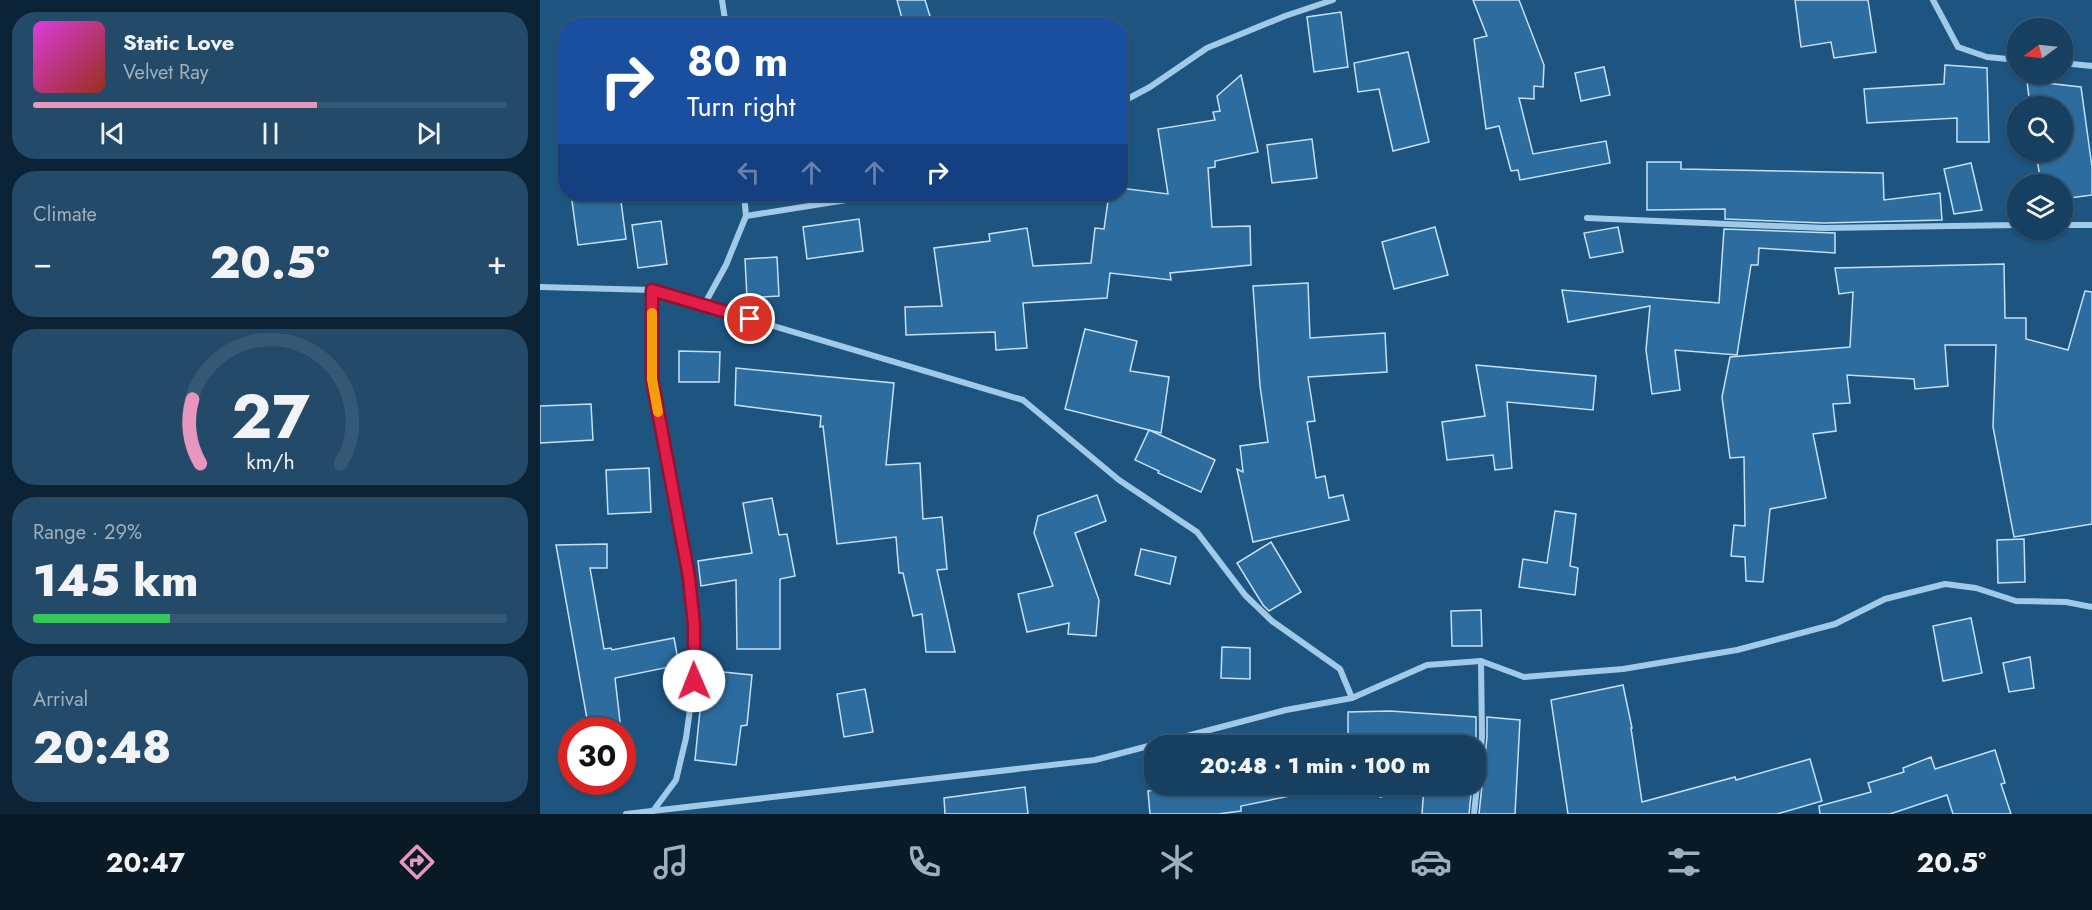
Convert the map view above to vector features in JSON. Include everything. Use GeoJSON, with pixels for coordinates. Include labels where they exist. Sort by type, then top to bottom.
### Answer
{"type":"FeatureCollection","features":[{"type":"Feature","properties":{"kind":"street"},"geometry":{"type":"LineString","coordinates":[[722,0],[725,18]]}},
{"type":"Feature","properties":{"kind":"street"},"geometry":{"type":"LineString","coordinates":[[1128,99],[1150,87],[1208,48],[1285,16],[1333,0]]}},
{"type":"Feature","properties":{"kind":"street"},"geometry":{"type":"LineString","coordinates":[[1933,0],[1958,47],[1988,57],[2007,59]]}},
{"type":"Feature","properties":{"kind":"street"},"geometry":{"type":"LineString","coordinates":[[2073,64],[2092,66]]}},
{"type":"Feature","properties":{"kind":"street"},"geometry":{"type":"LineString","coordinates":[[704,305],[726,265],[746,216],[745,201]]}},
{"type":"Feature","properties":{"kind":"street"},"geometry":{"type":"LineString","coordinates":[[746,216],[840,201]]}},
{"type":"Feature","properties":{"kind":"street"},"geometry":{"type":"LineString","coordinates":[[1587,218],[1824,228],[2007,225]]}},
{"type":"Feature","properties":{"kind":"street"},"geometry":{"type":"LineString","coordinates":[[2073,225],[2092,225]]}},
{"type":"Feature","properties":{"kind":"street"},"geometry":{"type":"LineString","coordinates":[[540,287],[652,290],[1023,400],[1119,480],[1197,532],[1245,595],[1272,621],[1340,669],[1352,698]]}},
{"type":"Feature","properties":{"kind":"street"},"geometry":{"type":"LineString","coordinates":[[652,290],[652,379],[689,577],[694,625],[694,681],[686,738],[676,780],[653,812]]}},
{"type":"Feature","properties":{"kind":"street"},"geometry":{"type":"LineString","coordinates":[[626,814],[1095,760],[1286,710],[1352,698],[1427,665],[1481,661],[1524,677],[1623,669],[1737,650],[1835,624],[1885,599],[1945,584],[1976,588],[2016,601],[2066,602],[2092,608]]}},
{"type":"Feature","properties":{"kind":"street"},"geometry":{"type":"LineString","coordinates":[[1474,814],[1482,737],[1481,661]]}},
{"type":"Feature","properties":{"kind":"building"},"geometry":{"type":"Polygon","coordinates":[[[897,0],[925,0],[931,18],[902,18],[897,0]]]}},
{"type":"Feature","properties":{"kind":"building"},"geometry":{"type":"Polygon","coordinates":[[[1473,0],[1519,0],[1544,65],[1543,87],[1534,86],[1534,99],[1519,98],[1533,154],[1606,141],[1610,163],[1520,180],[1518,170],[1511,171],[1499,126],[1486,129],[1474,39],[1487,36],[1473,0]]]}},
{"type":"Feature","properties":{"kind":"building"},"geometry":{"type":"Polygon","coordinates":[[[1795,0],[1868,0],[1876,52],[1834,58],[1831,42],[1801,47],[1795,0]]]}},
{"type":"Feature","properties":{"kind":"building"},"geometry":{"type":"Polygon","coordinates":[[[1341,12],[1348,67],[1314,72],[1307,17],[1341,12]]]}},
{"type":"Feature","properties":{"kind":"building"},"geometry":{"type":"Polygon","coordinates":[[[1408,52],[1429,142],[1393,151],[1379,89],[1358,92],[1354,63],[1408,52]]]}},
{"type":"Feature","properties":{"kind":"building"},"geometry":{"type":"Polygon","coordinates":[[[1945,65],[1987,68],[1989,142],[1957,142],[1957,118],[1867,123],[1864,89],[1944,84],[1945,65]]]}},
{"type":"Feature","properties":{"kind":"building"},"geometry":{"type":"Polygon","coordinates":[[[1604,67],[1610,95],[1581,101],[1575,73],[1604,67]]]}},
{"type":"Feature","properties":{"kind":"building"},"geometry":{"type":"Polygon","coordinates":[[[1241,75],[1258,152],[1215,161],[1215,167],[1208,168],[1212,227],[1250,226],[1251,265],[1170,273],[1171,280],[1110,273],[1107,298],[1023,303],[1027,348],[996,350],[995,332],[906,335],[905,307],[942,306],[934,248],[990,241],[989,234],[1027,228],[1033,266],[1091,263],[1095,228],[1104,229],[1108,201],[1128,201],[1128,189],[1168,194],[1158,129],[1215,120],[1213,112],[1220,111],[1217,96],[1241,75]]]}},
{"type":"Feature","properties":{"kind":"building"},"geometry":{"type":"Polygon","coordinates":[[[2027,84],[2081,87],[2092,167],[2092,195],[2073,198],[2073,174],[2039,174],[2038,162],[2073,162],[2073,96],[2029,96],[2027,84]]]}},
{"type":"Feature","properties":{"kind":"building"},"geometry":{"type":"Polygon","coordinates":[[[1312,139],[1317,178],[1272,183],[1267,145],[1312,139]]]}},
{"type":"Feature","properties":{"kind":"building"},"geometry":{"type":"Polygon","coordinates":[[[1647,162],[1681,162],[1681,169],[1883,173],[1884,200],[1940,193],[1942,220],[1824,223],[1725,219],[1725,209],[1647,210],[1647,162]]]}},
{"type":"Feature","properties":{"kind":"building"},"geometry":{"type":"Polygon","coordinates":[[[1971,163],[1982,210],[1954,214],[1944,169],[1971,163]]]}},
{"type":"Feature","properties":{"kind":"building"},"geometry":{"type":"Polygon","coordinates":[[[572,201],[621,201],[626,239],[578,245],[572,201]]]}},
{"type":"Feature","properties":{"kind":"building"},"geometry":{"type":"Polygon","coordinates":[[[859,219],[863,251],[807,259],[803,227],[859,219]]]}},
{"type":"Feature","properties":{"kind":"building"},"geometry":{"type":"Polygon","coordinates":[[[661,221],[667,264],[638,268],[632,225],[661,221]]]}},
{"type":"Feature","properties":{"kind":"building"},"geometry":{"type":"Polygon","coordinates":[[[1435,227],[1448,275],[1394,289],[1382,242],[1435,227]]]}},
{"type":"Feature","properties":{"kind":"building"},"geometry":{"type":"Polygon","coordinates":[[[1618,227],[1623,252],[1590,258],[1584,233],[1618,227]]]}},
{"type":"Feature","properties":{"kind":"building"},"geometry":{"type":"Polygon","coordinates":[[[1724,229],[1835,233],[1835,253],[1759,248],[1758,265],[1751,265],[1737,355],[1675,350],[1680,390],[1652,394],[1646,350],[1650,306],[1568,322],[1562,290],[1719,303],[1724,229]]]}},
{"type":"Feature","properties":{"kind":"building"},"geometry":{"type":"Polygon","coordinates":[[[777,257],[779,296],[747,298],[745,259],[777,257]]]}},
{"type":"Feature","properties":{"kind":"building"},"geometry":{"type":"Polygon","coordinates":[[[2004,264],[2005,318],[2026,318],[2026,339],[2068,350],[2085,291],[2092,292],[2092,524],[2014,537],[1993,427],[1996,345],[1945,345],[1948,386],[1915,389],[1914,379],[1847,375],[1850,403],[1833,404],[1836,431],[1813,434],[1826,498],[1770,509],[1763,582],[1746,581],[1745,557],[1731,556],[1734,525],[1745,526],[1744,457],[1730,458],[1722,397],[1730,357],[1850,347],[1853,292],[1839,294],[1835,268],[2004,264]]]}},
{"type":"Feature","properties":{"kind":"building"},"geometry":{"type":"Polygon","coordinates":[[[1308,283],[1310,338],[1385,333],[1387,372],[1308,377],[1315,421],[1307,422],[1316,478],[1325,476],[1329,498],[1343,495],[1349,520],[1253,542],[1237,469],[1243,472],[1240,446],[1268,442],[1260,386],[1253,286],[1308,283]]]}},
{"type":"Feature","properties":{"kind":"building"},"geometry":{"type":"Polygon","coordinates":[[[1085,329],[1137,341],[1130,371],[1169,377],[1161,433],[1065,409],[1085,329]]]}},
{"type":"Feature","properties":{"kind":"building"},"geometry":{"type":"Polygon","coordinates":[[[679,351],[720,352],[719,382],[679,382],[679,351]]]}},
{"type":"Feature","properties":{"kind":"building"},"geometry":{"type":"Polygon","coordinates":[[[1476,365],[1596,376],[1593,410],[1507,402],[1512,468],[1495,470],[1493,455],[1447,460],[1442,422],[1485,416],[1476,365]]]}},
{"type":"Feature","properties":{"kind":"building"},"geometry":{"type":"Polygon","coordinates":[[[736,368],[894,383],[886,465],[920,463],[923,519],[942,517],[947,569],[937,570],[955,652],[926,652],[922,614],[913,616],[903,573],[899,573],[896,537],[837,544],[823,426],[820,427],[821,416],[735,405],[736,368]]]}},
{"type":"Feature","properties":{"kind":"building"},"geometry":{"type":"Polygon","coordinates":[[[591,404],[593,440],[540,443],[540,406],[591,404]]]}},
{"type":"Feature","properties":{"kind":"building"},"geometry":{"type":"Polygon","coordinates":[[[1149,430],[1215,460],[1201,492],[1135,460],[1149,430]]]}},
{"type":"Feature","properties":{"kind":"building"},"geometry":{"type":"Polygon","coordinates":[[[649,468],[651,512],[608,514],[606,470],[649,468]]]}},
{"type":"Feature","properties":{"kind":"building"},"geometry":{"type":"Polygon","coordinates":[[[1097,495],[1106,521],[1075,533],[1099,600],[1096,636],[1068,634],[1069,623],[1027,632],[1018,594],[1053,586],[1034,533],[1038,516],[1097,495]]]}},
{"type":"Feature","properties":{"kind":"building"},"geometry":{"type":"Polygon","coordinates":[[[772,498],[779,535],[787,534],[795,576],[780,579],[780,649],[737,649],[736,580],[701,586],[698,561],[752,553],[743,503],[772,498]]]}},
{"type":"Feature","properties":{"kind":"building"},"geometry":{"type":"Polygon","coordinates":[[[1555,511],[1576,514],[1570,566],[1578,568],[1575,595],[1519,587],[1523,559],[1547,563],[1555,511]]]}},
{"type":"Feature","properties":{"kind":"building"},"geometry":{"type":"Polygon","coordinates":[[[2024,539],[2025,582],[1998,583],[1997,540],[2024,539]]]}},
{"type":"Feature","properties":{"kind":"building"},"geometry":{"type":"Polygon","coordinates":[[[1271,542],[1301,592],[1269,611],[1237,563],[1271,542]]]}},
{"type":"Feature","properties":{"kind":"building"},"geometry":{"type":"Polygon","coordinates":[[[607,544],[607,568],[590,568],[604,649],[611,648],[612,650],[674,638],[679,665],[615,678],[620,717],[587,717],[556,545],[607,544]]]}},
{"type":"Feature","properties":{"kind":"building"},"geometry":{"type":"Polygon","coordinates":[[[1141,549],[1176,557],[1170,584],[1135,575],[1141,549]]]}},
{"type":"Feature","properties":{"kind":"building"},"geometry":{"type":"Polygon","coordinates":[[[1481,610],[1482,646],[1452,646],[1451,611],[1481,610]]]}},
{"type":"Feature","properties":{"kind":"building"},"geometry":{"type":"Polygon","coordinates":[[[1971,618],[1982,673],[1943,681],[1933,626],[1971,618]]]}},
{"type":"Feature","properties":{"kind":"building"},"geometry":{"type":"Polygon","coordinates":[[[1222,647],[1250,648],[1250,679],[1221,678],[1222,647]]]}},
{"type":"Feature","properties":{"kind":"building"},"geometry":{"type":"Polygon","coordinates":[[[2030,657],[2034,688],[2009,692],[2003,663],[2030,657]]]}},
{"type":"Feature","properties":{"kind":"building"},"geometry":{"type":"Polygon","coordinates":[[[704,670],[752,675],[747,725],[741,726],[736,765],[695,760],[704,670]]]}},
{"type":"Feature","properties":{"kind":"building"},"geometry":{"type":"Polygon","coordinates":[[[1623,685],[1632,728],[1642,802],[1735,777],[1736,780],[1810,759],[1822,801],[1777,814],[1568,814],[1551,700],[1623,685]]]}},
{"type":"Feature","properties":{"kind":"building"},"geometry":{"type":"Polygon","coordinates":[[[865,689],[873,732],[844,737],[837,694],[865,689]]]}},
{"type":"Feature","properties":{"kind":"building"},"geometry":{"type":"Polygon","coordinates":[[[1390,711],[1476,717],[1476,735],[1348,735],[1348,712],[1390,711]]]}},
{"type":"Feature","properties":{"kind":"building"},"geometry":{"type":"Polygon","coordinates":[[[1487,717],[1520,720],[1515,814],[1479,814],[1481,795],[1486,795],[1487,717]]]}},
{"type":"Feature","properties":{"kind":"building"},"geometry":{"type":"Polygon","coordinates":[[[1995,750],[2005,783],[2001,784],[2011,814],[1953,814],[1947,795],[1890,814],[1820,814],[1819,806],[1871,792],[1868,783],[1904,772],[1903,768],[1931,757],[1935,769],[1995,750]]]}},
{"type":"Feature","properties":{"kind":"building"},"geometry":{"type":"Polygon","coordinates":[[[1025,787],[1028,814],[945,814],[944,798],[1025,787]]]}},
{"type":"Feature","properties":{"kind":"building"},"geometry":{"type":"Polygon","coordinates":[[[1148,795],[1290,795],[1241,806],[1241,811],[1218,814],[1150,814],[1148,795]]]}},
{"type":"Feature","properties":{"kind":"building"},"geometry":{"type":"Polygon","coordinates":[[[1423,795],[1471,795],[1469,814],[1422,814],[1423,795]]]}},
{"type":"Feature","properties":{"kind":"slow traffic"},"geometry":{"type":"LineString","coordinates":[[652,313],[652,379],[658,412]]}},
{"type":"Feature","properties":{"kind":"route"},"geometry":{"type":"LineString","coordinates":[[694,681],[694,625],[689,577],[652,379],[652,290],[750,319]]}}]}
